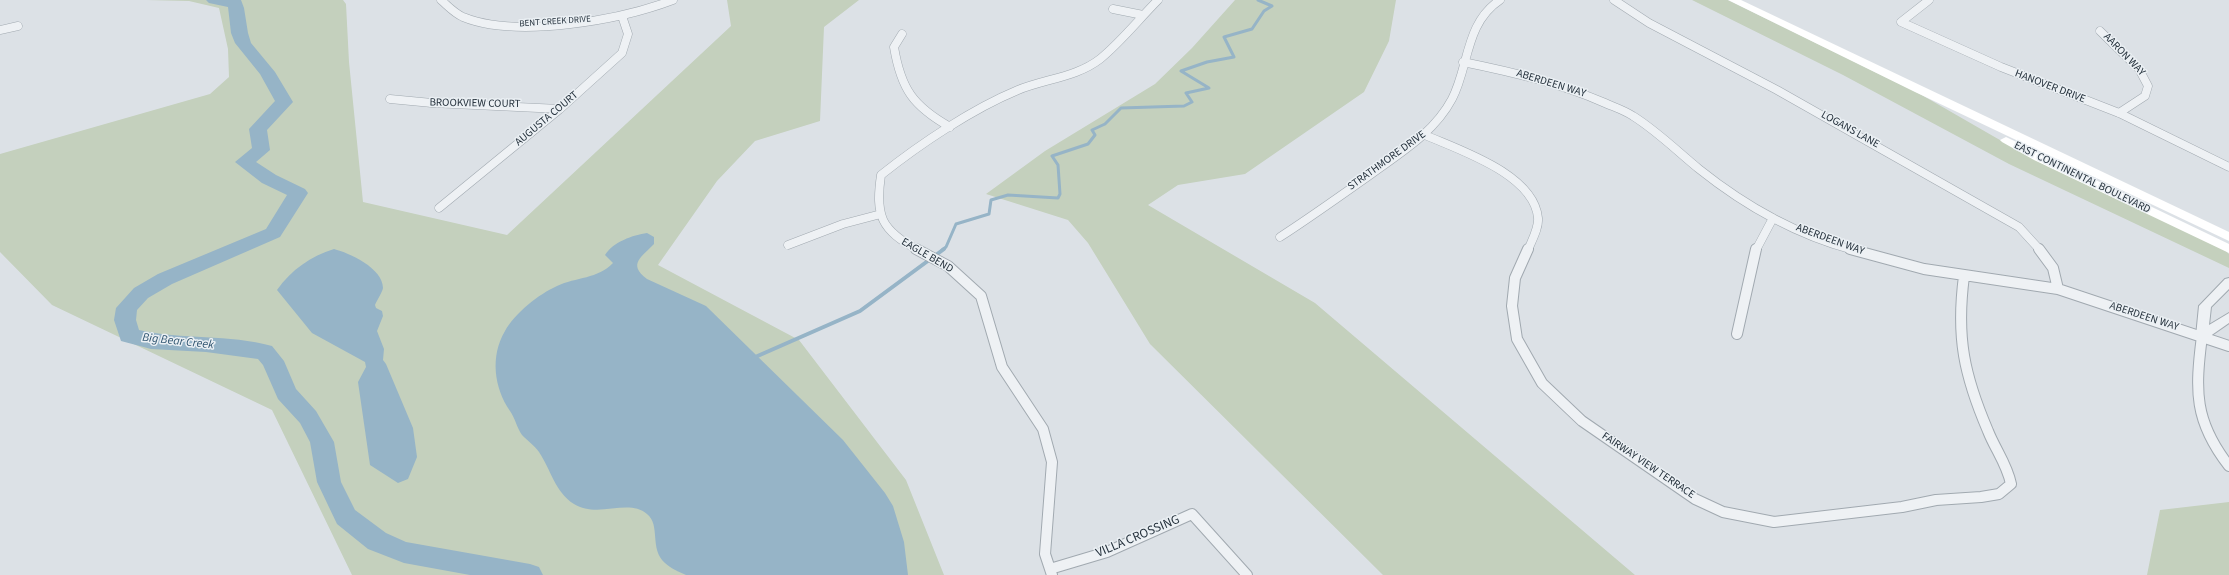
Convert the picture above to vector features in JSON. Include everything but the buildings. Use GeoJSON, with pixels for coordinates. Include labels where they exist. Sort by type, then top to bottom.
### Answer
{"type":"FeatureCollection","features":[{"type":"Feature","properties":{"kind":"main road","name":"EAST CONTINENTAL BOULEVARD"},"geometry":{"type":"LineString","coordinates":[[1733,0],[1874,67],[1939,101],[2038,158],[2229,249]]}},
{"type":"Feature","properties":{"kind":"main road","name":"EAST CONTINENTAL BOULEVARD"},"geometry":{"type":"LineString","coordinates":[[1939,101],[2229,237]]}},
{"type":"Feature","properties":{"kind":"street","name":"BENT CREEK DRIVE"},"geometry":{"type":"LineString","coordinates":[[441,0],[452,11],[462,17],[494,24],[538,25],[622,16],[673,0]]}},
{"type":"Feature","properties":{"kind":"street","name":"EAGLE BEND"},"geometry":{"type":"LineString","coordinates":[[1051,572],[1045,554],[1052,462],[1042,429],[1002,367],[980,296],[948,266],[899,240],[881,220],[879,189],[882,175],[908,154],[950,127],[1018,90],[1076,72],[1100,59],[1158,0]]}},
{"type":"Feature","properties":{"kind":"street","name":"STRATHMORE DRIVE"},"geometry":{"type":"LineString","coordinates":[[1280,237],[1316,214],[1425,135],[1452,99],[1472,36],[1491,6],[1500,0]]}},
{"type":"Feature","properties":{"kind":"street","name":"LOGANS LANE"},"geometry":{"type":"LineString","coordinates":[[1614,0],[1649,23],[1784,94],[2019,227],[2053,268],[2058,289]]}},
{"type":"Feature","properties":{"kind":"street","name":"HANOVER DRIVE"},"geometry":{"type":"LineString","coordinates":[[1929,0],[1901,22],[2008,70],[2119,113],[2229,167]]}},
{"type":"Feature","properties":{"kind":"street"},"geometry":{"type":"LineString","coordinates":[[1113,9],[1143,16]]}},
{"type":"Feature","properties":{"kind":"street","name":"AUGUSTA COURT"},"geometry":{"type":"LineString","coordinates":[[440,208],[560,109],[622,53],[626,44],[629,30],[622,16]]}},
{"type":"Feature","properties":{"kind":"street"},"geometry":{"type":"LineString","coordinates":[[0,30],[18,26]]}},
{"type":"Feature","properties":{"kind":"street","name":"AARON WAY"},"geometry":{"type":"LineString","coordinates":[[2100,31],[2136,65],[2145,75],[2149,85],[2147,93],[2119,113]]}},
{"type":"Feature","properties":{"kind":"street"},"geometry":{"type":"LineString","coordinates":[[902,34],[894,47],[898,71],[905,89],[916,104],[930,117],[950,127]]}},
{"type":"Feature","properties":{"kind":"street","name":"ABERDEEN WAY"},"geometry":{"type":"LineString","coordinates":[[1464,62],[1516,73],[1574,90],[1632,115],[1678,149],[1698,168],[1740,200],[1773,218],[1850,249],[1924,269],[2058,289],[2229,346]]}},
{"type":"Feature","properties":{"kind":"street","name":"BROOKVIEW COURT"},"geometry":{"type":"LineString","coordinates":[[390,99],[459,105],[530,106],[560,109]]}},
{"type":"Feature","properties":{"kind":"street","name":"FAIRWAY VIEW TERRACE"},"geometry":{"type":"LineString","coordinates":[[1425,135],[1491,165],[1515,180],[1526,192],[1534,205],[1538,218],[1536,234],[1515,278],[1512,306],[1517,339],[1542,383],[1582,421],[1646,467],[1695,499],[1724,512],[1774,522],[1902,508],[1936,500],[1981,497],[1999,494],[2011,484],[2010,471],[1995,448],[1972,395],[1961,351],[1960,305],[1964,276]]}},
{"type":"Feature","properties":{"kind":"street"},"geometry":{"type":"LineString","coordinates":[[788,245],[837,226],[881,214]]}},
{"type":"Feature","properties":{"kind":"street"},"geometry":{"type":"LineString","coordinates":[[1737,334],[1755,250],[1773,218]]}},
{"type":"Feature","properties":{"kind":"street"},"geometry":{"type":"LineString","coordinates":[[2229,282],[2205,306],[2196,390],[2200,413],[2215,450],[2229,466]]}},
{"type":"Feature","properties":{"kind":"street"},"geometry":{"type":"LineString","coordinates":[[2202,336],[2229,317]]}},
{"type":"Feature","properties":{"kind":"street","name":"VILLA CROSSING"},"geometry":{"type":"LineString","coordinates":[[1051,572],[1108,552],[1192,514],[1247,575]]}},
{"type":"Feature","properties":{"kind":"green space"},"geometry":{"type":"Polygon","coordinates":[[[146,0],[343,0],[346,4],[349,62],[363,202],[507,235],[731,26],[727,0],[859,0],[824,27],[820,121],[755,141],[717,181],[658,265],[799,340],[906,480],[944,575],[352,575],[272,410],[52,305],[0,252],[0,154],[210,94],[229,77],[228,49],[219,8],[189,1],[146,0]]]}},
{"type":"Feature","properties":{"kind":"green space"},"geometry":{"type":"Polygon","coordinates":[[[1235,0],[1396,0],[1389,41],[1364,92],[1245,174],[1178,185],[1148,205],[1315,303],[1635,575],[1383,575],[1150,344],[1088,243],[1068,220],[986,194],[1045,151],[1155,84],[1192,48],[1235,0]]]}},
{"type":"Feature","properties":{"kind":"green space"},"geometry":{"type":"Polygon","coordinates":[[[1692,0],[1728,0],[1920,94],[2019,151],[2226,251],[2229,254],[2229,268],[2009,164],[1843,75],[1692,0]]]}},
{"type":"Feature","properties":{"kind":"green space"},"geometry":{"type":"Polygon","coordinates":[[[2229,502],[2229,575],[2147,575],[2160,510],[2229,502]]]}},
{"type":"Feature","properties":{"kind":"water"},"geometry":{"type":"Polygon","coordinates":[[[647,233],[654,237],[654,244],[638,261],[637,265],[641,274],[647,279],[706,306],[843,440],[885,493],[893,506],[904,542],[908,575],[686,575],[669,567],[660,557],[657,551],[653,524],[647,514],[631,508],[593,510],[583,508],[574,504],[562,493],[539,452],[520,432],[500,392],[497,382],[496,361],[500,341],[509,324],[535,299],[550,289],[564,283],[601,272],[613,263],[605,255],[613,246],[630,237],[647,233]]]}},
{"type":"Feature","properties":{"kind":"water"},"geometry":{"type":"Polygon","coordinates":[[[334,249],[364,262],[382,281],[382,292],[375,305],[376,308],[382,311],[383,316],[377,331],[384,349],[383,360],[413,428],[417,457],[408,479],[398,483],[370,465],[358,382],[366,367],[365,362],[312,333],[277,290],[295,270],[317,256],[334,249]]]}},
{"type":"Feature","properties":{"kind":"waterway","name":"Big Bear Creek"},"geometry":{"type":"LineString","coordinates":[[214,0],[235,3],[243,43],[257,59],[276,86],[284,102],[258,129],[261,150],[244,162],[269,179],[298,193],[273,233],[165,279],[141,293],[127,308],[125,320],[129,336],[151,341],[206,344],[264,352],[273,361],[286,393],[308,417],[322,442],[329,482],[346,517],[377,541],[404,552],[530,575]]}},
{"type":"Feature","properties":{"kind":"waterway"},"geometry":{"type":"LineString","coordinates":[[942,250],[946,247],[956,224],[989,214],[991,200],[1008,195],[1058,198],[1060,194],[1058,165],[1052,156],[1088,144],[1095,135],[1092,130],[1105,124],[1121,108],[1184,106],[1192,102],[1186,93],[1209,88],[1181,71],[1207,62],[1234,57],[1224,37],[1252,29],[1264,11],[1272,6],[1258,0]]}},
{"type":"Feature","properties":{"kind":"waterway"},"geometry":{"type":"LineString","coordinates":[[753,358],[860,311],[944,249]]}}]}
